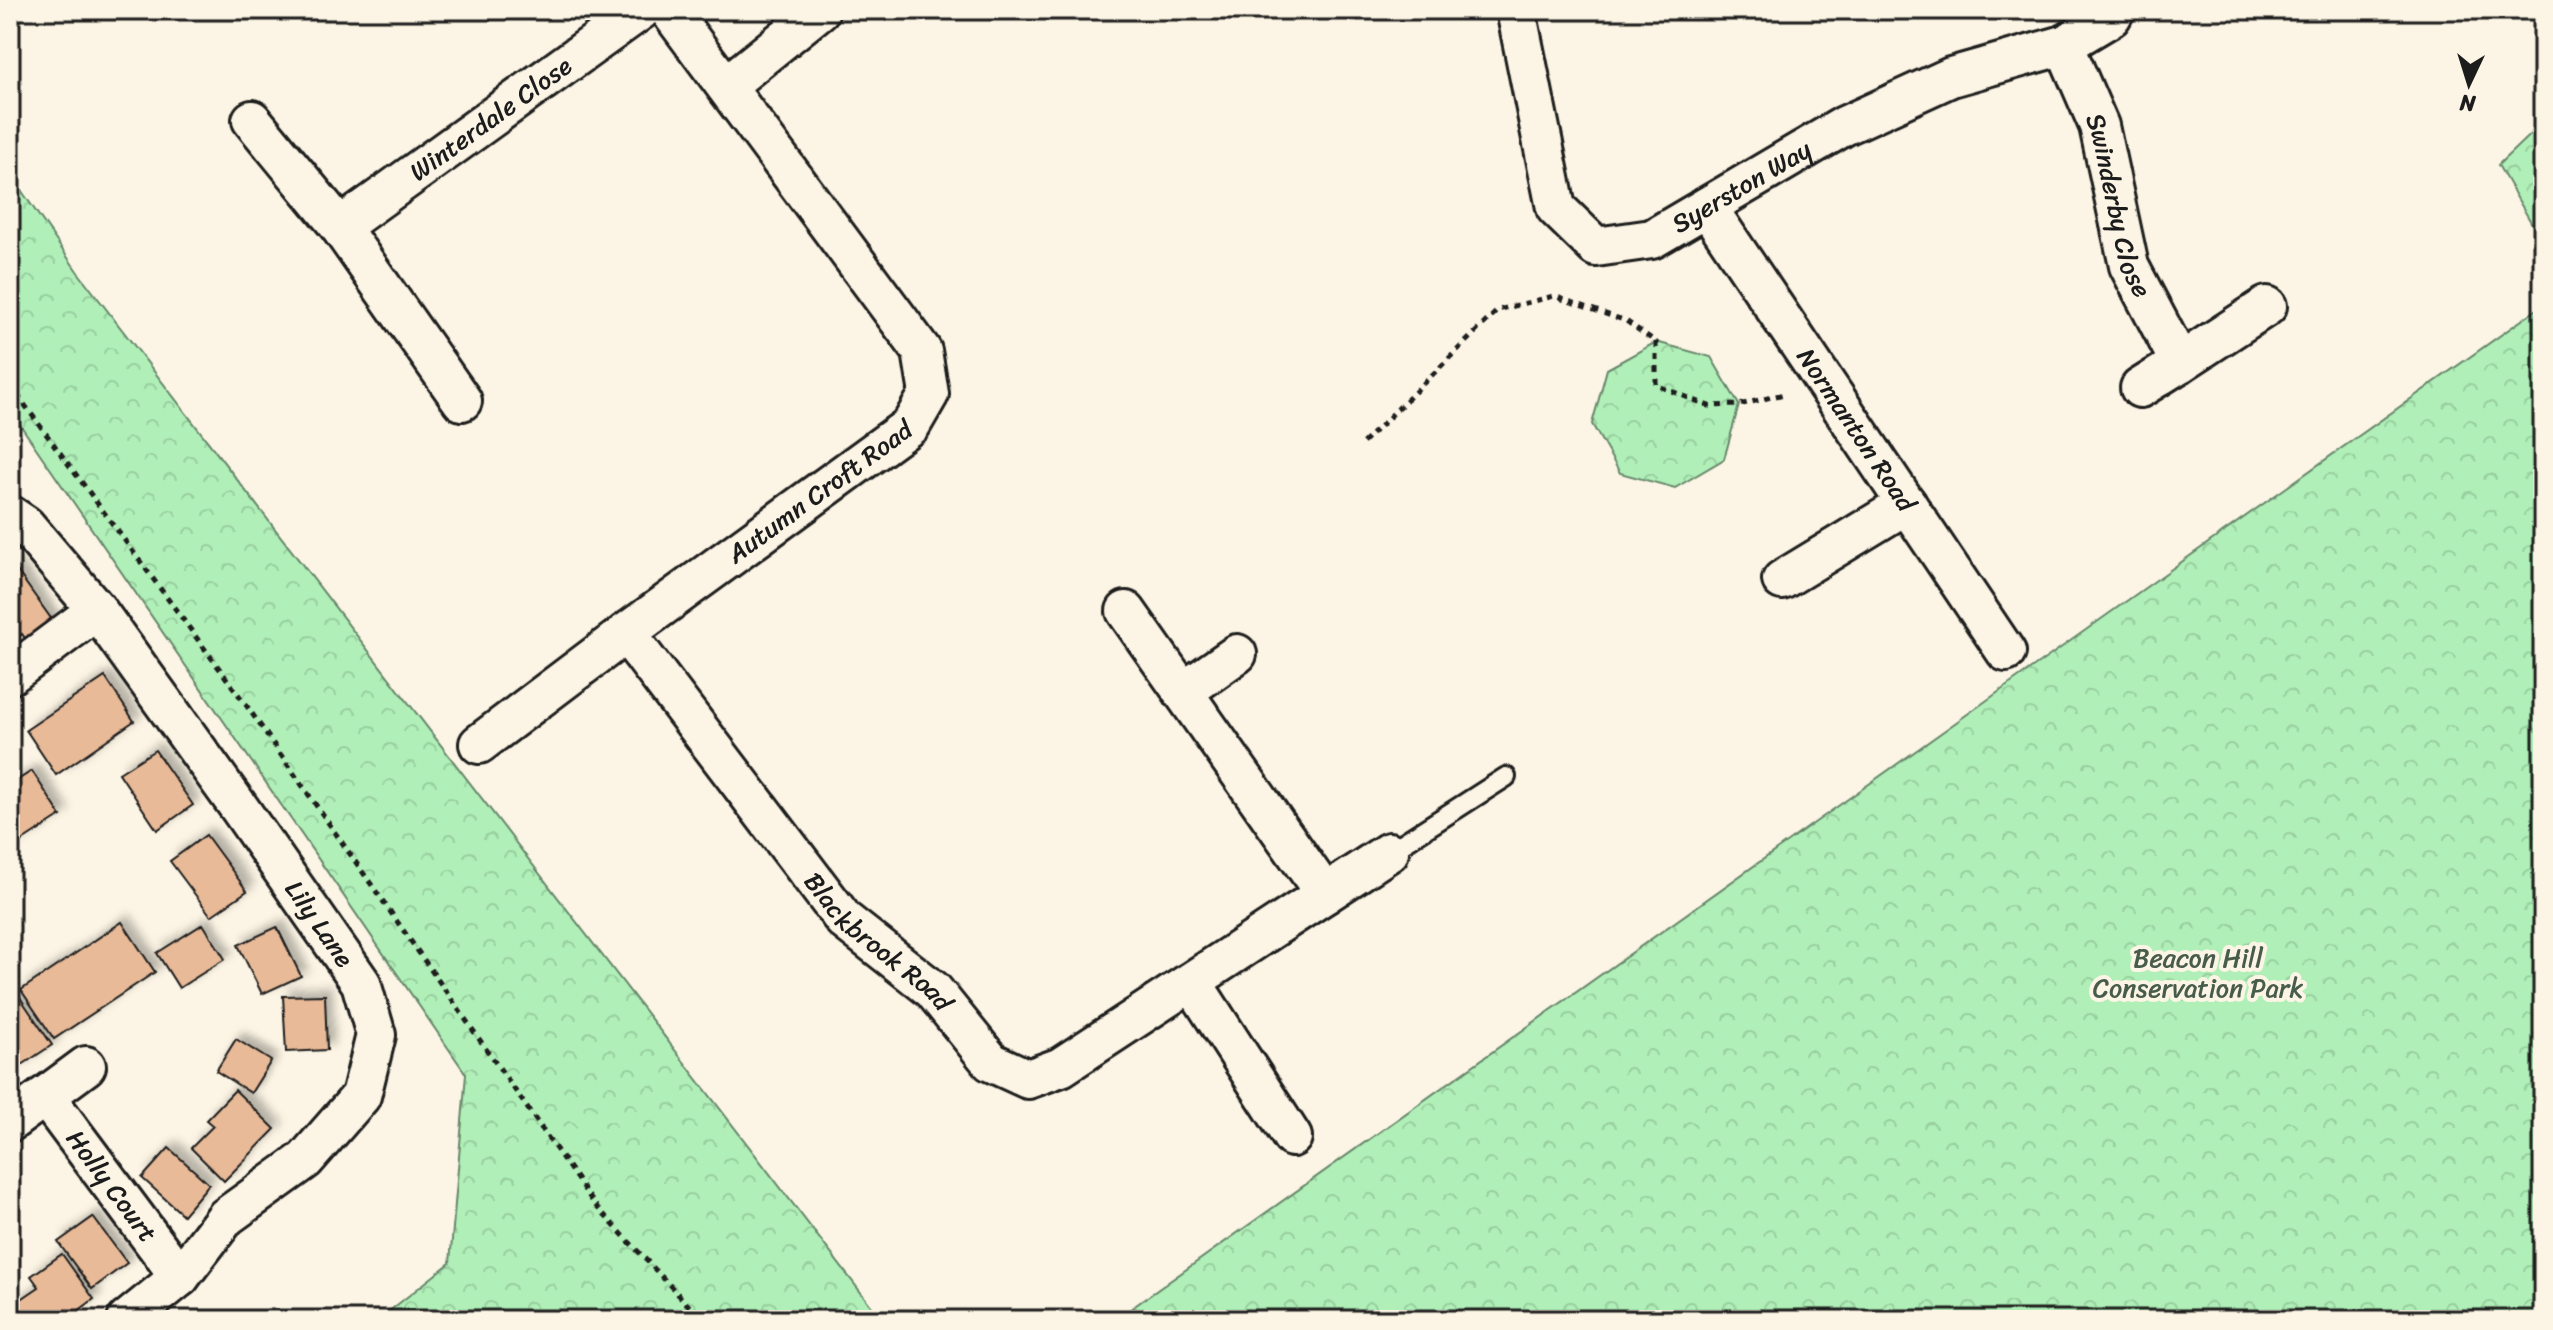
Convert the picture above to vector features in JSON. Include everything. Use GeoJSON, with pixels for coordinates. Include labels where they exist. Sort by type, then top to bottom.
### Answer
{"type":"FeatureCollection","features":[{"type":"Feature","properties":{"kind":"street","name":"Winterdale Close"},"geometry":{"type":"LineString","coordinates":[[340,227],[641,10]]}},
{"type":"Feature","properties":{"kind":"street","name":"Autumn Croft Road"},"geometry":{"type":"LineString","coordinates":[[479,744],[911,425],[929,394],[922,351],[669,10]]}},
{"type":"Feature","properties":{"kind":"street"},"geometry":{"type":"LineString","coordinates":[[726,86],[820,10]]}},
{"type":"Feature","properties":{"kind":"street","name":"Syerston Way"},"geometry":{"type":"LineString","coordinates":[[1516,10],[1556,208],[1596,247],[1652,239],[1844,126],[1951,77],[2064,45],[2111,17],[2115,10]]}},
{"type":"Feature","properties":{"kind":"street","name":"Swinderby Close"},"geometry":{"type":"LineString","coordinates":[[2064,45],[2099,126],[2129,266],[2180,363]]}},
{"type":"Feature","properties":{"kind":"street"},"geometry":{"type":"LineString","coordinates":[[252,120],[340,227],[462,401]]}},
{"type":"Feature","properties":{"kind":"street","name":"Normanton Road"},"geometry":{"type":"LineString","coordinates":[[1707,207],[2006,652]]}},
{"type":"Feature","properties":{"kind":"street"},"geometry":{"type":"LineString","coordinates":[[2140,388],[2267,306]]}},
{"type":"Feature","properties":{"kind":"street"},"geometry":{"type":"LineString","coordinates":[[1782,580],[1907,504]]}},
{"type":"Feature","properties":{"kind":"street","name":"Lily Lane"},"geometry":{"type":"LineString","coordinates":[[10,515],[25,525],[97,610],[361,983],[376,1035],[361,1096],[305,1160],[226,1217],[180,1277],[127,1320]]}},
{"type":"Feature","properties":{"kind":"street"},"geometry":{"type":"LineString","coordinates":[[10,675],[97,610]]}},
{"type":"Feature","properties":{"kind":"street"},"geometry":{"type":"LineString","coordinates":[[1126,611],[1325,894]]}},
{"type":"Feature","properties":{"kind":"street","name":"Blackbrook Road"},"geometry":{"type":"LineString","coordinates":[[626,633],[844,920],[933,990],[991,1062],[1028,1079],[1061,1067],[1389,852]]}},
{"type":"Feature","properties":{"kind":"street"},"geometry":{"type":"LineString","coordinates":[[1183,692],[1237,654]]}},
{"type":"Feature","properties":{"kind":"street"},"geometry":{"type":"LineString","coordinates":[[1192,982],[1292,1137]]}},
{"type":"Feature","properties":{"kind":"street"},"geometry":{"type":"LineString","coordinates":[[10,1122],[86,1066]]}},
{"type":"Feature","properties":{"kind":"street","name":"Holly Court"},"geometry":{"type":"LineString","coordinates":[[45,1096],[180,1277]]}},
{"type":"Feature","properties":{"kind":"lane"},"geometry":{"type":"LineString","coordinates":[[1389,852],[1506,777]]}},
{"type":"Feature","properties":{"kind":"path"},"geometry":{"type":"LineString","coordinates":[[1363,443],[1498,310],[1554,296],[1626,321],[1656,342],[1656,385],[1709,406],[1739,405],[1779,396],[1822,378]]}},
{"type":"Feature","properties":{"kind":"path"},"geometry":{"type":"LineString","coordinates":[[10,385],[244,702],[595,1205],[702,1320]]}},
{"type":"Feature","properties":{"kind":"green space"},"geometry":{"type":"Polygon","coordinates":[[[2543,122],[2543,243],[2498,165],[2543,122]]]}},
{"type":"Feature","properties":{"kind":"green space"},"geometry":{"type":"Polygon","coordinates":[[[10,174],[77,271],[882,1320],[378,1320],[450,1263],[466,1074],[10,410],[10,174]]]}},
{"type":"Feature","properties":{"kind":"green space","name":"Beacon Hill Conservation Park"},"geometry":{"type":"Polygon","coordinates":[[[2543,305],[2543,1320],[1115,1320],[2543,305]]]}},
{"type":"Feature","properties":{"kind":"green space"},"geometry":{"type":"Polygon","coordinates":[[[1656,342],[1711,357],[1739,405],[1724,459],[1675,488],[1620,473],[1592,424],[1607,369],[1656,342]]]}},
{"type":"Feature","properties":{"kind":"building"},"geometry":{"type":"Polygon","coordinates":[[[10,561],[55,624],[28,643],[22,634],[10,642],[10,561]]]}},
{"type":"Feature","properties":{"kind":"building"},"geometry":{"type":"Polygon","coordinates":[[[105,677],[134,721],[56,775],[26,730],[105,677]]]}},
{"type":"Feature","properties":{"kind":"building"},"geometry":{"type":"Polygon","coordinates":[[[155,750],[193,805],[157,830],[119,773],[155,750]]]}},
{"type":"Feature","properties":{"kind":"building"},"geometry":{"type":"Polygon","coordinates":[[[32,771],[61,816],[10,849],[10,785],[32,771]]]}},
{"type":"Feature","properties":{"kind":"building"},"geometry":{"type":"Polygon","coordinates":[[[206,835],[247,891],[211,916],[170,861],[206,835]]]}},
{"type":"Feature","properties":{"kind":"building"},"geometry":{"type":"Polygon","coordinates":[[[122,922],[155,972],[54,1039],[21,990],[122,922]]]}},
{"type":"Feature","properties":{"kind":"building"},"geometry":{"type":"Polygon","coordinates":[[[203,924],[225,959],[179,988],[157,953],[203,924]]]}},
{"type":"Feature","properties":{"kind":"building"},"geometry":{"type":"Polygon","coordinates":[[[277,927],[301,976],[262,994],[238,945],[277,927]]]}},
{"type":"Feature","properties":{"kind":"building"},"geometry":{"type":"Polygon","coordinates":[[[325,995],[327,1050],[286,1052],[283,996],[325,995]]]}},
{"type":"Feature","properties":{"kind":"building"},"geometry":{"type":"Polygon","coordinates":[[[19,996],[52,1045],[10,1073],[10,1002],[19,996]]]}},
{"type":"Feature","properties":{"kind":"building"},"geometry":{"type":"Polygon","coordinates":[[[236,1039],[271,1061],[251,1093],[216,1071],[236,1039]]]}},
{"type":"Feature","properties":{"kind":"building"},"geometry":{"type":"Polygon","coordinates":[[[235,1090],[275,1129],[224,1181],[191,1148],[213,1126],[206,1120],[235,1090]]]}},
{"type":"Feature","properties":{"kind":"building"},"geometry":{"type":"Polygon","coordinates":[[[169,1148],[209,1184],[183,1215],[142,1178],[169,1148]]]}},
{"type":"Feature","properties":{"kind":"building"},"geometry":{"type":"Polygon","coordinates":[[[93,1217],[127,1263],[92,1289],[58,1242],[93,1217]]]}},
{"type":"Feature","properties":{"kind":"building"},"geometry":{"type":"Polygon","coordinates":[[[62,1254],[94,1299],[66,1320],[26,1320],[14,1304],[39,1287],[31,1276],[62,1254]]]}}]}
